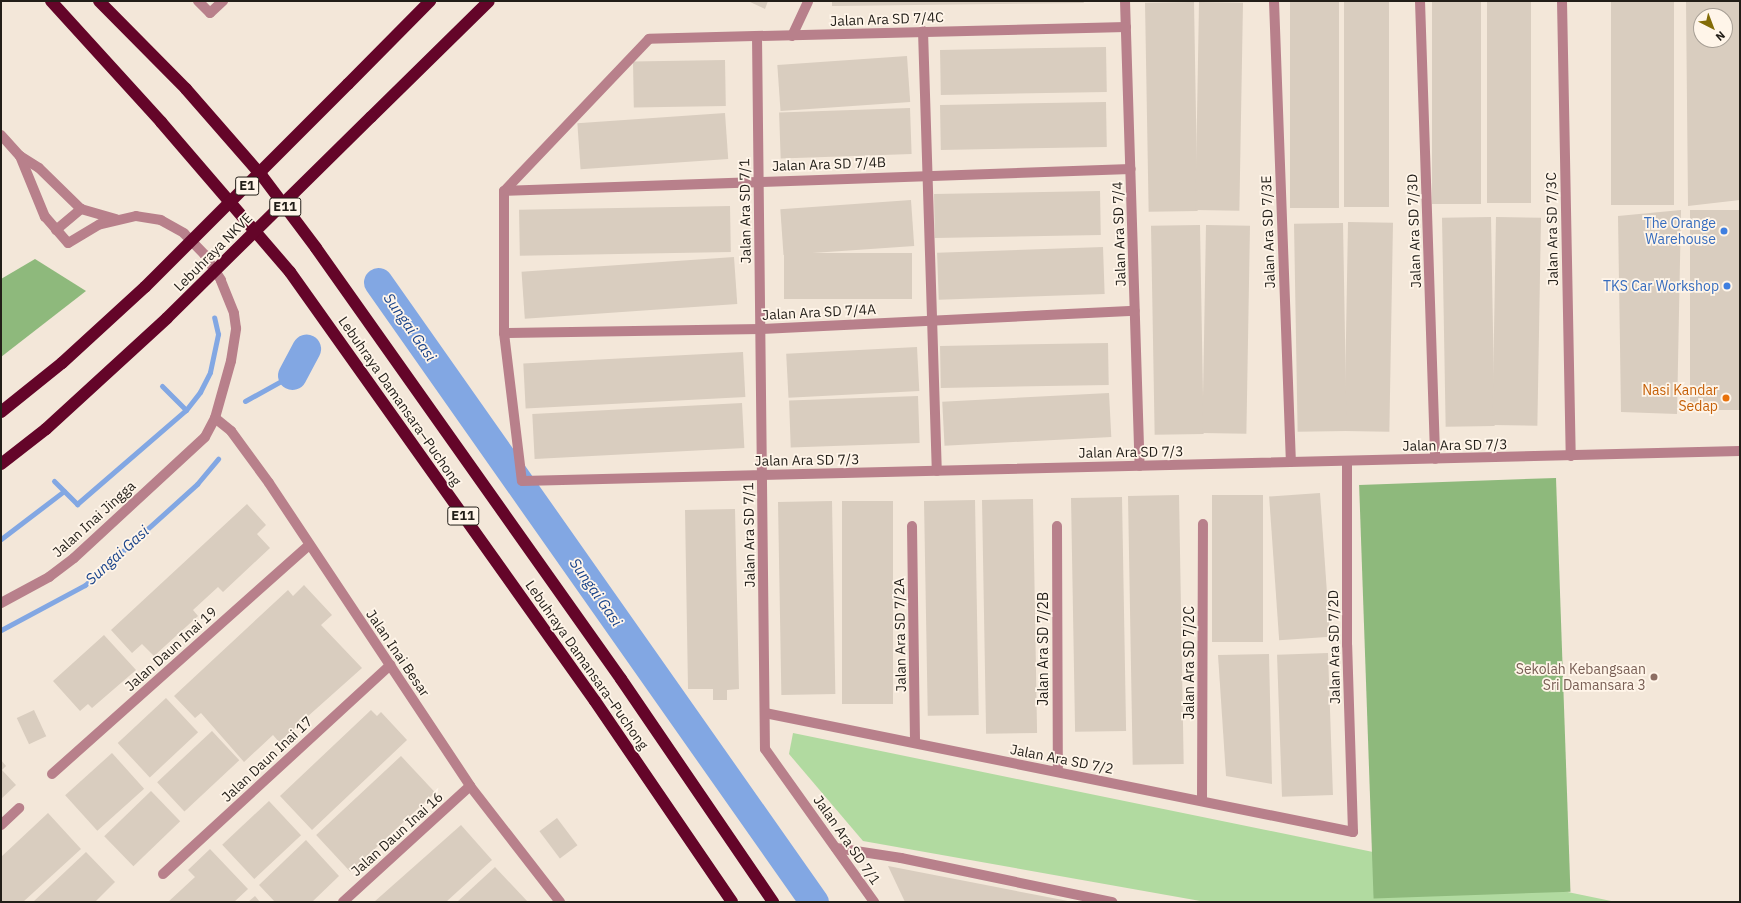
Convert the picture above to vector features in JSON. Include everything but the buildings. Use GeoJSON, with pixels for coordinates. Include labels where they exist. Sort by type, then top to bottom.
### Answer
{"type":"FeatureCollection","features":[{"type":"Feature","properties":{"kind":"highway","name":"Lebuhraya Damansara–Puchong"},"geometry":{"type":"LineString","coordinates":[[51,1],[161,122],[290,272],[595,701],[732,902]]}},
{"type":"Feature","properties":{"kind":"highway","name":"Lebuhraya Damansara–Puchong"},"geometry":{"type":"LineString","coordinates":[[99,1],[196,101],[262,176],[316,248],[621,679],[773,902]]}},
{"type":"Feature","properties":{"kind":"highway","name":"Lebuhraya NKVE"},"geometry":{"type":"LineString","coordinates":[[1,412],[62,363],[145,288],[430,1]]}},
{"type":"Feature","properties":{"kind":"highway","name":"Lebuhraya NKVE"},"geometry":{"type":"LineString","coordinates":[[1,464],[46,429],[167,318],[489,1]]}},
{"type":"Feature","properties":{"kind":"street"},"geometry":{"type":"LineString","coordinates":[[198,1],[210,13],[223,1]]}},
{"type":"Feature","properties":{"kind":"street"},"geometry":{"type":"LineString","coordinates":[[792,36],[808,1]]}},
{"type":"Feature","properties":{"kind":"street","name":"Jalan Ara SD 7/4"},"geometry":{"type":"LineString","coordinates":[[1125,1],[1140,466]]}},
{"type":"Feature","properties":{"kind":"street","name":"Jalan Ara SD 7/3E"},"geometry":{"type":"LineString","coordinates":[[1274,1],[1291,462]]}},
{"type":"Feature","properties":{"kind":"street","name":"Jalan Ara SD 7/3D"},"geometry":{"type":"LineString","coordinates":[[1420,1],[1435,459]]}},
{"type":"Feature","properties":{"kind":"street","name":"Jalan Ara SD 7/3C"},"geometry":{"type":"LineString","coordinates":[[1562,1],[1571,456]]}},
{"type":"Feature","properties":{"kind":"street","name":"Jalan Ara SD 7/4C"},"geometry":{"type":"LineString","coordinates":[[504,191],[649,39],[1126,27]]}},
{"type":"Feature","properties":{"kind":"street"},"geometry":{"type":"LineString","coordinates":[[923,31],[937,471]]}},
{"type":"Feature","properties":{"kind":"street","name":"Jalan Ara SD 7/1"},"geometry":{"type":"LineString","coordinates":[[757,36],[765,749],[874,902]]}},
{"type":"Feature","properties":{"kind":"street"},"geometry":{"type":"LineString","coordinates":[[1,136],[20,156],[39,168],[81,209],[117,219]]}},
{"type":"Feature","properties":{"kind":"street"},"geometry":{"type":"LineString","coordinates":[[20,156],[44,217],[68,243],[90,229],[117,219]]}},
{"type":"Feature","properties":{"kind":"street","name":"Jalan Ara SD 7/4B"},"geometry":{"type":"LineString","coordinates":[[504,191],[759,180],[1130,169]]}},
{"type":"Feature","properties":{"kind":"street"},"geometry":{"type":"LineString","coordinates":[[504,191],[504,333]]}},
{"type":"Feature","properties":{"kind":"street"},"geometry":{"type":"LineString","coordinates":[[56,230],[81,209]]}},
{"type":"Feature","properties":{"kind":"street","name":"Jalan Inai Jingga"},"geometry":{"type":"LineString","coordinates":[[1,603],[49,577],[68,563],[198,444],[208,433],[215,418],[232,356],[236,328],[234,313],[221,280],[205,255],[184,232],[173,225],[149,216],[117,219]]}},
{"type":"Feature","properties":{"kind":"street","name":"Jalan Ara SD 7/4A"},"geometry":{"type":"LineString","coordinates":[[504,333],[760,329],[1135,311]]}},
{"type":"Feature","properties":{"kind":"street","name":"Jalan Ara SD 7/3"},"geometry":{"type":"LineString","coordinates":[[504,333],[522,481],[1571,456],[1671,452],[1740,452]]}},
{"type":"Feature","properties":{"kind":"street","name":"Jalan Inai Besar"},"geometry":{"type":"LineString","coordinates":[[215,418],[231,431],[390,665],[470,786],[560,902]]}},
{"type":"Feature","properties":{"kind":"street","name":"Jalan Ara SD 7/2D"},"geometry":{"type":"LineString","coordinates":[[1346,461],[1347,645],[1353,832]]}},
{"type":"Feature","properties":{"kind":"street","name":"Jalan Ara SD 7/2C"},"geometry":{"type":"LineString","coordinates":[[1202,801],[1203,524]]}},
{"type":"Feature","properties":{"kind":"street","name":"Jalan Ara SD 7/2A"},"geometry":{"type":"LineString","coordinates":[[912,526],[915,743]]}},
{"type":"Feature","properties":{"kind":"street","name":"Jalan Ara SD 7/2B"},"geometry":{"type":"LineString","coordinates":[[1057,526],[1058,772]]}},
{"type":"Feature","properties":{"kind":"street","name":"Jalan Daun Inai 19"},"geometry":{"type":"LineString","coordinates":[[52,774],[309,545]]}},
{"type":"Feature","properties":{"kind":"street","name":"Jalan Daun Inai 17"},"geometry":{"type":"LineString","coordinates":[[163,874],[390,665]]}},
{"type":"Feature","properties":{"kind":"street","name":"Jalan Ara SD 7/2"},"geometry":{"type":"LineString","coordinates":[[765,713],[1353,832]]}},
{"type":"Feature","properties":{"kind":"street","name":"Jalan Daun Inai 16"},"geometry":{"type":"LineString","coordinates":[[343,902],[470,786]]}},
{"type":"Feature","properties":{"kind":"street"},"geometry":{"type":"LineString","coordinates":[[1,825],[19,808]]}},
{"type":"Feature","properties":{"kind":"street"},"geometry":{"type":"LineString","coordinates":[[836,848],[901,858],[1112,902]]}},
{"type":"Feature","properties":{"kind":"green space"},"geometry":{"type":"Polygon","coordinates":[[[35,259],[86,291],[1,357],[1,279],[35,259]]]}},
{"type":"Feature","properties":{"kind":"green space"},"geometry":{"type":"Polygon","coordinates":[[[1556,478],[1570,892],[1374,899],[1359,485],[1556,478]]]}},
{"type":"Feature","properties":{"kind":"green space"},"geometry":{"type":"Polygon","coordinates":[[[793,733],[1616,902],[1206,902],[863,841],[789,754],[793,733]]]}},
{"type":"Feature","properties":{"kind":"waterway","name":"Sungai Gasi"},"geometry":{"type":"LineString","coordinates":[[378,282],[814,902]]}},
{"type":"Feature","properties":{"kind":"waterway"},"geometry":{"type":"LineString","coordinates":[[54,481],[77,504],[186,410],[200,392],[210,372],[218,334],[214,317]]}},
{"type":"Feature","properties":{"kind":"waterway","name":"Sungai Gasi"},"geometry":{"type":"LineString","coordinates":[[292,375],[306,349]]}},
{"type":"Feature","properties":{"kind":"waterway","name":"Sungai Gasi"},"geometry":{"type":"LineString","coordinates":[[245,401],[292,375]]}},
{"type":"Feature","properties":{"kind":"waterway"},"geometry":{"type":"LineString","coordinates":[[162,386],[186,410]]}},
{"type":"Feature","properties":{"kind":"waterway","name":"Sungai Gasi"},"geometry":{"type":"LineString","coordinates":[[1,630],[85,585],[197,484],[218,459]]}},
{"type":"Feature","properties":{"kind":"waterway"},"geometry":{"type":"LineString","coordinates":[[1,539],[64,491]]}},
{"type":"Feature","properties":{"kind":"place","name":"The Orange Warehouse"},"geometry":{"type":"Point","coordinates":[1724,231]}},
{"type":"Feature","properties":{"kind":"place","name":"TKS Car Workshop"},"geometry":{"type":"Point","coordinates":[1727,286]}},
{"type":"Feature","properties":{"kind":"place","name":"Nasi Kandar Sedap"},"geometry":{"type":"Point","coordinates":[1726,398]}},
{"type":"Feature","properties":{"kind":"place","name":"Sekolah Kebangsaan Sri Damansara 3"},"geometry":{"type":"Point","coordinates":[1654,677]}}]}
